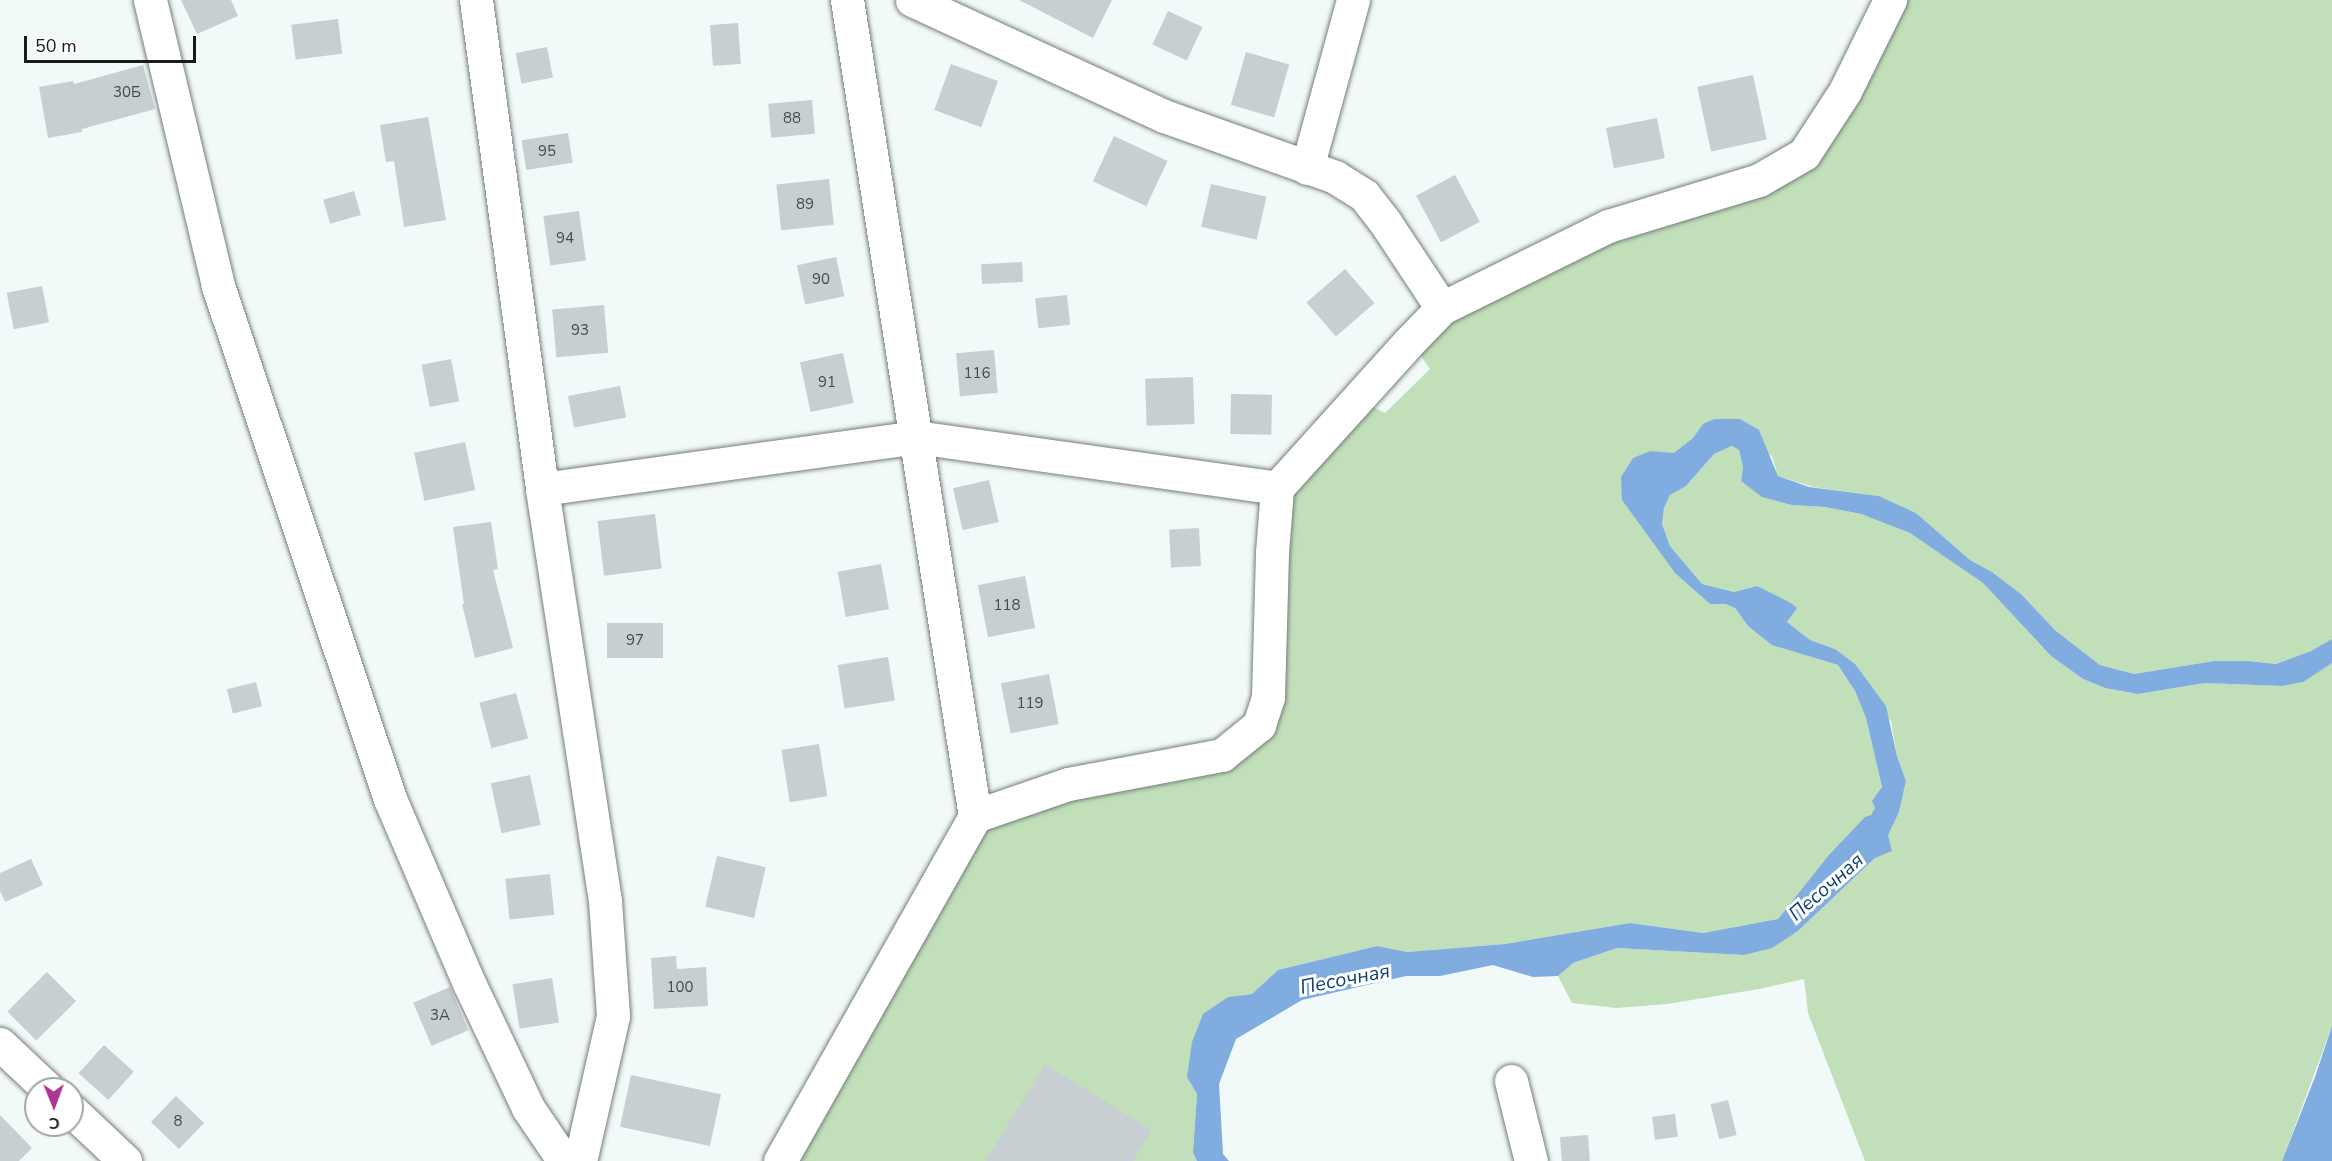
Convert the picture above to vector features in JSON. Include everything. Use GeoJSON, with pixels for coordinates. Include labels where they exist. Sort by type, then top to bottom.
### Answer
{"type":"FeatureCollection","features":[{"type":"Feature","properties":{"kind":"street"},"geometry":{"type":"LineString","coordinates":[[150,0],[218,286],[390,799],[469,983],[528,1108],[564,1161]]}},
{"type":"Feature","properties":{"kind":"street"},"geometry":{"type":"LineString","coordinates":[[476,0],[542,489],[605,901],[613,1016],[580,1161]]}},
{"type":"Feature","properties":{"kind":"street"},"geometry":{"type":"LineString","coordinates":[[780,1161],[975,816],[847,0]]}},
{"type":"Feature","properties":{"kind":"street"},"geometry":{"type":"LineString","coordinates":[[912,0],[1164,116],[1335,177],[1364,195],[1385,222],[1442,308]]}},
{"type":"Feature","properties":{"kind":"street"},"geometry":{"type":"LineString","coordinates":[[1307,168],[1353,0]]}},
{"type":"Feature","properties":{"kind":"street"},"geometry":{"type":"LineString","coordinates":[[975,816],[1068,784],[1222,755],[1259,725],[1268,697],[1272,554],[1277,488],[1358,395],[1442,308],[1608,226],[1759,180],[1804,154],[1845,91],[1890,0]]}},
{"type":"Feature","properties":{"kind":"street"},"geometry":{"type":"LineString","coordinates":[[542,489],[916,437],[1277,488]]}},
{"type":"Feature","properties":{"kind":"street"},"geometry":{"type":"LineString","coordinates":[[0,1044],[35,1077]]}},
{"type":"Feature","properties":{"kind":"street"},"geometry":{"type":"LineString","coordinates":[[1511,1081],[1531,1161]]}},
{"type":"Feature","properties":{"kind":"street"},"geometry":{"type":"LineString","coordinates":[[84,1123],[125,1161]]}},
{"type":"Feature","properties":{"kind":"green space"},"geometry":{"type":"Polygon","coordinates":[[[1901,0],[2332,0],[2332,639],[2311,651],[2276,664],[2214,661],[2134,674],[2100,665],[2056,631],[2021,594],[1992,572],[1970,560],[1916,513],[1879,496],[1813,487],[1778,476],[1772,456],[1703,424],[1694,438],[1674,454],[1650,451],[1623,500],[1675,573],[1710,604],[1727,604],[1735,608],[1748,626],[1812,657],[1838,665],[1855,691],[1866,718],[1882,787],[1873,801],[1875,808],[1871,816],[1828,856],[1778,919],[1703,933],[1630,923],[1505,944],[1407,952],[1377,946],[1278,970],[1252,994],[1228,997],[1202,1017],[1191,1084],[1197,1094],[1193,1153],[1197,1161],[785,1161],[986,819],[1248,754],[1292,486],[1367,404],[1385,413],[1430,369],[1417,350],[1450,318],[1615,233],[1783,185],[1901,0]]]}},
{"type":"Feature","properties":{"kind":"green space"},"geometry":{"type":"Polygon","coordinates":[[[1732,446],[1739,450],[1743,467],[1741,481],[1792,505],[1825,507],[1861,514],[1910,533],[1983,583],[2051,656],[2083,679],[2105,688],[2138,694],[2205,683],[2281,686],[2332,663],[2332,1026],[2282,1161],[1865,1161],[1808,1013],[1804,979],[1667,1004],[1616,1008],[1572,1003],[1558,976],[1573,963],[1617,948],[1744,955],[1798,931],[1875,858],[1899,812],[1906,781],[1897,756],[1891,721],[1835,649],[1810,640],[1787,622],[1792,613],[1757,586],[1734,592],[1702,584],[1670,546],[1662,524],[1664,508],[1670,494],[1686,486],[1714,454],[1732,446]]]}},
{"type":"Feature","properties":{"kind":"water","name":"Песочная"},"geometry":{"type":"Polygon","coordinates":[[[1714,419],[1740,419],[1759,430],[1778,476],[1809,487],[1879,496],[1916,513],[1970,560],[1992,572],[2021,594],[2056,631],[2100,665],[2134,674],[2214,661],[2276,664],[2311,651],[2332,639],[2332,663],[2303,682],[2281,686],[2205,683],[2138,694],[2105,688],[2083,679],[2051,656],[1983,583],[1910,533],[1861,514],[1825,507],[1792,505],[1762,497],[1741,481],[1743,467],[1739,450],[1732,446],[1714,454],[1686,486],[1670,495],[1664,508],[1662,524],[1670,546],[1702,584],[1734,592],[1757,586],[1791,603],[1797,608],[1787,622],[1810,640],[1835,649],[1855,664],[1886,706],[1897,756],[1906,781],[1899,812],[1888,835],[1892,851],[1875,858],[1798,931],[1772,948],[1744,955],[1617,948],[1573,963],[1558,976],[1533,977],[1493,965],[1440,976],[1406,976],[1302,1000],[1236,1039],[1219,1084],[1223,1154],[1229,1161],[1197,1161],[1193,1153],[1197,1094],[1187,1077],[1192,1042],[1203,1014],[1228,997],[1252,994],[1278,970],[1377,946],[1407,952],[1505,944],[1630,923],[1703,933],[1778,919],[1828,856],[1865,817],[1871,815],[1875,808],[1872,801],[1882,787],[1866,718],[1855,691],[1838,665],[1772,645],[1748,626],[1735,608],[1726,604],[1710,604],[1675,573],[1622,500],[1621,477],[1633,458],[1650,451],[1674,453],[1693,438],[1703,424],[1714,419]]]}},
{"type":"Feature","properties":{"kind":"water"},"geometry":{"type":"Polygon","coordinates":[[[2332,1026],[2332,1161],[2282,1161],[2315,1077],[2332,1026]]]}},
{"type":"Feature","properties":{"kind":"building"},"geometry":{"type":"Polygon","coordinates":[[[181,0],[231,0],[238,16],[197,34],[181,0]]]}},
{"type":"Feature","properties":{"kind":"building"},"geometry":{"type":"Polygon","coordinates":[[[1019,0],[1112,0],[1093,38],[1019,0]]]}},
{"type":"Feature","properties":{"kind":"building"},"geometry":{"type":"Polygon","coordinates":[[[1168,11],[1202,27],[1187,61],[1152,45],[1168,11]]]}},
{"type":"Feature","properties":{"kind":"building"},"geometry":{"type":"Polygon","coordinates":[[[338,19],[342,54],[296,59],[291,25],[338,19]]]}},
{"type":"Feature","properties":{"kind":"building"},"geometry":{"type":"Polygon","coordinates":[[[738,23],[741,64],[713,66],[710,25],[738,23]]]}},
{"type":"Feature","properties":{"kind":"building"},"geometry":{"type":"Polygon","coordinates":[[[547,47],[553,77],[522,84],[516,53],[547,47]]]}},
{"type":"Feature","properties":{"kind":"building"},"geometry":{"type":"Polygon","coordinates":[[[1246,52],[1289,64],[1274,117],[1231,105],[1246,52]]]}},
{"type":"Feature","properties":{"kind":"building"},"geometry":{"type":"Polygon","coordinates":[[[951,64],[998,81],[981,127],[934,110],[951,64]]]}},
{"type":"Feature","properties":{"kind":"building"},"geometry":{"type":"Polygon","coordinates":[[[143,65],[155,109],[82,129],[82,132],[48,138],[39,87],[73,81],[74,84],[143,65]]]}},
{"type":"Feature","properties":{"kind":"building"},"geometry":{"type":"Polygon","coordinates":[[[1753,75],[1767,140],[1711,151],[1697,87],[1753,75]]]}},
{"type":"Feature","properties":{"kind":"building"},"geometry":{"type":"Polygon","coordinates":[[[812,100],[815,134],[771,138],[768,104],[812,100]]]}},
{"type":"Feature","properties":{"kind":"building"},"geometry":{"type":"Polygon","coordinates":[[[428,117],[446,220],[404,227],[394,161],[386,162],[380,125],[428,117]]]}},
{"type":"Feature","properties":{"kind":"building"},"geometry":{"type":"Polygon","coordinates":[[[1657,118],[1665,158],[1614,168],[1606,128],[1657,118]]]}},
{"type":"Feature","properties":{"kind":"building"},"geometry":{"type":"Polygon","coordinates":[[[568,133],[573,163],[526,170],[522,140],[568,133]]]}},
{"type":"Feature","properties":{"kind":"building"},"geometry":{"type":"Polygon","coordinates":[[[1114,136],[1167,161],[1146,206],[1093,181],[1114,136]]]}},
{"type":"Feature","properties":{"kind":"building"},"geometry":{"type":"Polygon","coordinates":[[[1455,175],[1480,222],[1441,242],[1416,196],[1455,175]]]}},
{"type":"Feature","properties":{"kind":"building"},"geometry":{"type":"Polygon","coordinates":[[[829,179],[834,225],[781,230],[776,185],[829,179]]]}},
{"type":"Feature","properties":{"kind":"building"},"geometry":{"type":"Polygon","coordinates":[[[1211,184],[1267,197],[1257,240],[1201,227],[1211,184]]]}},
{"type":"Feature","properties":{"kind":"building"},"geometry":{"type":"Polygon","coordinates":[[[354,191],[361,215],[330,224],[323,200],[354,191]]]}},
{"type":"Feature","properties":{"kind":"building"},"geometry":{"type":"Polygon","coordinates":[[[579,211],[586,261],[550,266],[543,216],[579,211]]]}},
{"type":"Feature","properties":{"kind":"building"},"geometry":{"type":"Polygon","coordinates":[[[836,257],[844,296],[805,304],[797,265],[836,257]]]}},
{"type":"Feature","properties":{"kind":"building"},"geometry":{"type":"Polygon","coordinates":[[[1022,262],[1023,282],[982,284],[981,264],[1022,262]]]}},
{"type":"Feature","properties":{"kind":"building"},"geometry":{"type":"Polygon","coordinates":[[[1345,269],[1375,303],[1336,336],[1307,302],[1345,269]]]}},
{"type":"Feature","properties":{"kind":"building"},"geometry":{"type":"Polygon","coordinates":[[[42,286],[49,322],[14,329],[7,293],[42,286]]]}},
{"type":"Feature","properties":{"kind":"building"},"geometry":{"type":"Polygon","coordinates":[[[1067,295],[1070,325],[1038,328],[1035,298],[1067,295]]]}},
{"type":"Feature","properties":{"kind":"building"},"geometry":{"type":"Polygon","coordinates":[[[604,305],[608,353],[556,357],[552,310],[604,305]]]}},
{"type":"Feature","properties":{"kind":"building"},"geometry":{"type":"Polygon","coordinates":[[[994,350],[998,393],[960,396],[956,353],[994,350]]]}},
{"type":"Feature","properties":{"kind":"building"},"geometry":{"type":"Polygon","coordinates":[[[843,353],[854,403],[811,412],[800,362],[843,353]]]}},
{"type":"Feature","properties":{"kind":"building"},"geometry":{"type":"Polygon","coordinates":[[[451,359],[459,401],[430,407],[422,365],[451,359]]]}},
{"type":"Feature","properties":{"kind":"building"},"geometry":{"type":"Polygon","coordinates":[[[1193,377],[1195,424],[1147,426],[1145,379],[1193,377]]]}},
{"type":"Feature","properties":{"kind":"building"},"geometry":{"type":"Polygon","coordinates":[[[620,386],[626,417],[574,428],[568,396],[620,386]]]}},
{"type":"Feature","properties":{"kind":"building"},"geometry":{"type":"Polygon","coordinates":[[[1231,394],[1272,395],[1271,435],[1230,434],[1231,394]]]}},
{"type":"Feature","properties":{"kind":"building"},"geometry":{"type":"Polygon","coordinates":[[[465,442],[475,490],[424,501],[414,453],[465,442]]]}},
{"type":"Feature","properties":{"kind":"building"},"geometry":{"type":"Polygon","coordinates":[[[989,480],[999,522],[963,530],[953,488],[989,480]]]}},
{"type":"Feature","properties":{"kind":"building"},"geometry":{"type":"Polygon","coordinates":[[[655,514],[662,569],[604,576],[597,521],[655,514]]]}},
{"type":"Feature","properties":{"kind":"building"},"geometry":{"type":"Polygon","coordinates":[[[491,522],[498,569],[493,570],[513,648],[475,658],[462,604],[464,604],[453,527],[491,522]]]}},
{"type":"Feature","properties":{"kind":"building"},"geometry":{"type":"Polygon","coordinates":[[[1199,528],[1201,566],[1171,568],[1169,530],[1199,528]]]}},
{"type":"Feature","properties":{"kind":"building"},"geometry":{"type":"Polygon","coordinates":[[[881,564],[889,609],[846,617],[838,572],[881,564]]]}},
{"type":"Feature","properties":{"kind":"building"},"geometry":{"type":"Polygon","coordinates":[[[1025,576],[1035,628],[988,637],[978,585],[1025,576]]]}},
{"type":"Feature","properties":{"kind":"building"},"geometry":{"type":"Polygon","coordinates":[[[607,623],[663,623],[663,658],[607,658],[607,623]]]}},
{"type":"Feature","properties":{"kind":"building"},"geometry":{"type":"Polygon","coordinates":[[[888,657],[895,700],[845,708],[838,665],[888,657]]]}},
{"type":"Feature","properties":{"kind":"building"},"geometry":{"type":"Polygon","coordinates":[[[1049,674],[1059,724],[1011,733],[1001,683],[1049,674]]]}},
{"type":"Feature","properties":{"kind":"building"},"geometry":{"type":"Polygon","coordinates":[[[256,682],[262,706],[233,714],[227,689],[256,682]]]}},
{"type":"Feature","properties":{"kind":"building"},"geometry":{"type":"Polygon","coordinates":[[[516,693],[528,738],[491,748],[479,703],[516,693]]]}},
{"type":"Feature","properties":{"kind":"building"},"geometry":{"type":"Polygon","coordinates":[[[819,744],[827,796],[790,802],[781,750],[819,744]]]}},
{"type":"Feature","properties":{"kind":"building"},"geometry":{"type":"Polygon","coordinates":[[[530,775],[541,825],[501,833],[491,783],[530,775]]]}},
{"type":"Feature","properties":{"kind":"building"},"geometry":{"type":"Polygon","coordinates":[[[717,856],[766,867],[754,918],[705,907],[717,856]]]}},
{"type":"Feature","properties":{"kind":"building"},"geometry":{"type":"Polygon","coordinates":[[[31,859],[43,885],[5,902],[0,891],[0,873],[31,859]]]}},
{"type":"Feature","properties":{"kind":"building"},"geometry":{"type":"Polygon","coordinates":[[[550,874],[554,915],[510,919],[505,879],[550,874]]]}},
{"type":"Feature","properties":{"kind":"building"},"geometry":{"type":"Polygon","coordinates":[[[676,956],[677,969],[706,967],[708,1006],[654,1009],[651,958],[676,956]]]}},
{"type":"Feature","properties":{"kind":"building"},"geometry":{"type":"Polygon","coordinates":[[[47,972],[76,1001],[36,1041],[7,1012],[47,972]]]}},
{"type":"Feature","properties":{"kind":"building"},"geometry":{"type":"Polygon","coordinates":[[[552,978],[559,1022],[520,1029],[512,984],[552,978]]]}},
{"type":"Feature","properties":{"kind":"building"},"geometry":{"type":"Polygon","coordinates":[[[450,987],[468,1030],[432,1046],[413,1003],[450,987]]]}},
{"type":"Feature","properties":{"kind":"building"},"geometry":{"type":"Polygon","coordinates":[[[104,1045],[134,1072],[108,1100],[79,1073],[104,1045]]]}},
{"type":"Feature","properties":{"kind":"building"},"geometry":{"type":"Polygon","coordinates":[[[1045,1064],[1152,1130],[1133,1161],[985,1161],[1045,1064]]]}},
{"type":"Feature","properties":{"kind":"building"},"geometry":{"type":"Polygon","coordinates":[[[631,1075],[721,1094],[710,1146],[620,1127],[631,1075]]]}},
{"type":"Feature","properties":{"kind":"building"},"geometry":{"type":"Polygon","coordinates":[[[176,1096],[204,1123],[179,1149],[151,1122],[176,1096]]]}},
{"type":"Feature","properties":{"kind":"building"},"geometry":{"type":"Polygon","coordinates":[[[1728,1100],[1737,1135],[1719,1139],[1711,1104],[1728,1100]]]}},
{"type":"Feature","properties":{"kind":"building"},"geometry":{"type":"Polygon","coordinates":[[[1675,1114],[1678,1137],[1655,1140],[1652,1117],[1675,1114]]]}},
{"type":"Feature","properties":{"kind":"building"},"geometry":{"type":"Polygon","coordinates":[[[0,1115],[32,1148],[19,1161],[0,1161],[0,1115]]]}},
{"type":"Feature","properties":{"kind":"building"},"geometry":{"type":"Polygon","coordinates":[[[1588,1135],[1590,1161],[1562,1161],[1560,1137],[1588,1135]]]}}]}
